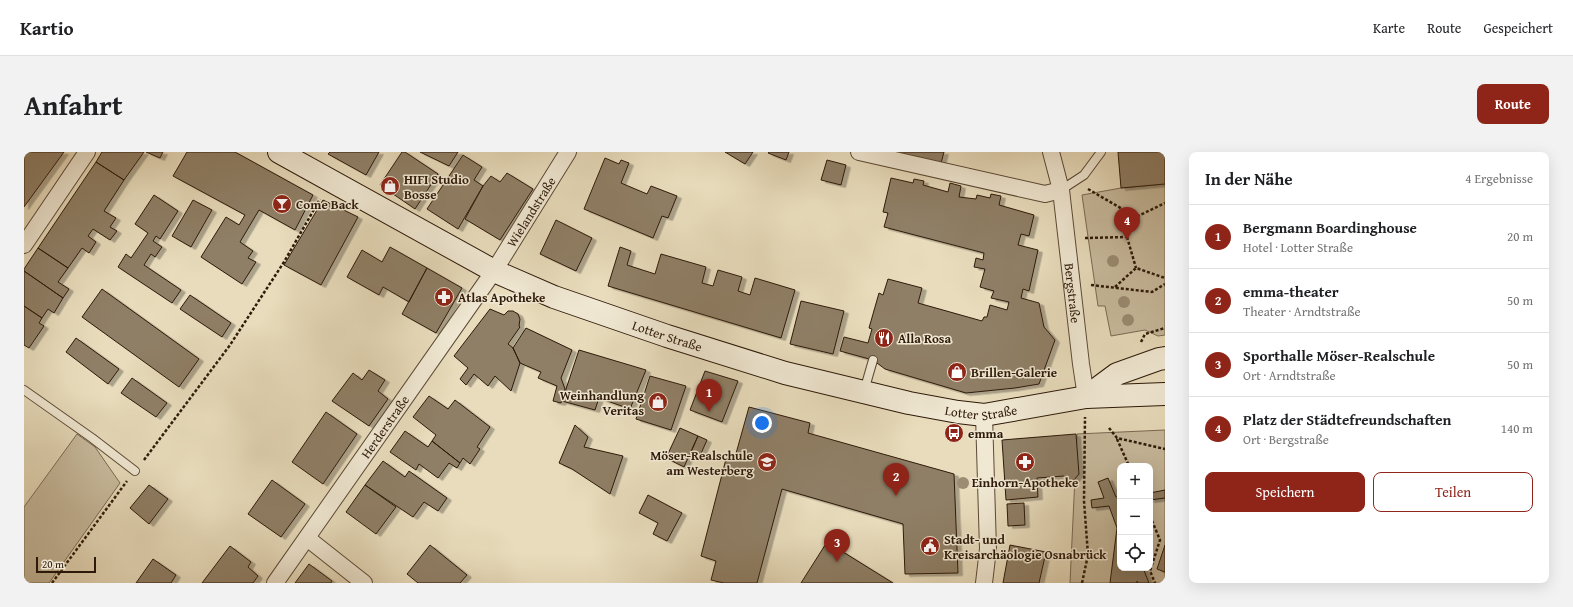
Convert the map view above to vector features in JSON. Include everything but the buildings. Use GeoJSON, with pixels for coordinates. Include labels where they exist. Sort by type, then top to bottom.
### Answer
{"type":"FeatureCollection","features":[{"type":"Feature","properties":{"kind":"street"},"geometry":{"type":"LineString","coordinates":[[24,245],[87,152]]}},
{"type":"Feature","properties":{"kind":"street","name":"Lotter Straße"},"geometry":{"type":"LineString","coordinates":[[279,152],[494,271],[554,297],[667,336],[786,372],[909,403],[984,415],[1086,397],[1165,394]]}},
{"type":"Feature","properties":{"kind":"street","name":"Wielandstraße"},"geometry":{"type":"LineString","coordinates":[[494,271],[568,152]]}},
{"type":"Feature","properties":{"kind":"street"},"geometry":{"type":"LineString","coordinates":[[858,152],[1045,194],[1061,190]]}},
{"type":"Feature","properties":{"kind":"street","name":"Bergstraße"},"geometry":{"type":"LineString","coordinates":[[1051,152],[1061,190],[1086,397]]}},
{"type":"Feature","properties":{"kind":"street","name":"Herderstraße"},"geometry":{"type":"LineString","coordinates":[[275,583],[494,271]]}},
{"type":"Feature","properties":{"kind":"street","name":"Lotter Straße"},"geometry":{"type":"LineString","coordinates":[[1086,397],[1117,374],[1165,358]]}},
{"type":"Feature","properties":{"kind":"street"},"geometry":{"type":"LineString","coordinates":[[984,415],[988,549],[984,583]]}},
{"type":"Feature","properties":{"kind":"street"},"geometry":{"type":"LineString","coordinates":[[307,538],[364,583]]}},
{"type":"Feature","properties":{"kind":"lane"},"geometry":{"type":"LineString","coordinates":[[1061,190],[1084,176],[1101,152]]}},
{"type":"Feature","properties":{"kind":"lane"},"geometry":{"type":"LineString","coordinates":[[864,392],[873,360]]}},
{"type":"Feature","properties":{"kind":"lane"},"geometry":{"type":"LineString","coordinates":[[24,390],[135,470]]}},
{"type":"Feature","properties":{"kind":"path"},"geometry":{"type":"LineString","coordinates":[[52,583],[135,470],[230,345],[284,262],[331,182]]}},
{"type":"Feature","properties":{"kind":"path"},"geometry":{"type":"LineString","coordinates":[[1076,182],[1136,217]]}},
{"type":"Feature","properties":{"kind":"path"},"geometry":{"type":"LineString","coordinates":[[1136,268],[1127,237],[1136,217],[1165,203]]}},
{"type":"Feature","properties":{"kind":"path"},"geometry":{"type":"LineString","coordinates":[[1066,238],[1127,237]]}},
{"type":"Feature","properties":{"kind":"path"},"geometry":{"type":"LineString","coordinates":[[1136,268],[1165,278]]}},
{"type":"Feature","properties":{"kind":"path"},"geometry":{"type":"LineString","coordinates":[[1115,287],[1136,268]]}},
{"type":"Feature","properties":{"kind":"path"},"geometry":{"type":"LineString","coordinates":[[1091,285],[1152,292],[1165,284]]}},
{"type":"Feature","properties":{"kind":"path"},"geometry":{"type":"LineString","coordinates":[[1141,343],[1145,334],[1165,328]]}},
{"type":"Feature","properties":{"kind":"path"},"geometry":{"type":"LineString","coordinates":[[1082,583],[1088,555],[1084,501],[1086,397]]}},
{"type":"Feature","properties":{"kind":"path"},"geometry":{"type":"LineString","coordinates":[[1109,428],[1117,438],[1128,463]]}},
{"type":"Feature","properties":{"kind":"path"},"geometry":{"type":"LineString","coordinates":[[1117,438],[1165,449]]}},
{"type":"Feature","properties":{"kind":"path"},"geometry":{"type":"LineString","coordinates":[[1153,523],[1160,540],[1150,571],[1155,583]]}},
{"type":"Feature","properties":{"kind":"shaded area"},"geometry":{"type":"Polygon","coordinates":[[[1165,184],[1165,335],[1158,336],[1145,330],[1111,336],[1105,306],[1098,306],[1082,195],[1121,188],[1165,184]]]}},
{"type":"Feature","properties":{"kind":"shaded area"},"geometry":{"type":"Polygon","coordinates":[[[1165,430],[1165,583],[1070,583],[1077,434],[1165,430]]]}},
{"type":"Feature","properties":{"kind":"shaded area"},"geometry":{"type":"Polygon","coordinates":[[[77,434],[95,447],[120,483],[49,583],[28,583],[24,580],[24,507],[77,434]]]}},
{"type":"Feature","properties":{"kind":"place","name":"HIFI Studio Bosse"},"geometry":{"type":"Point","coordinates":[390,186]}},
{"type":"Feature","properties":{"kind":"place","name":"Come Back"},"geometry":{"type":"Point","coordinates":[282,204]}},
{"type":"Feature","properties":{"kind":"place","name":"Platz der Städtefreundschaften"},"geometry":{"type":"Point","coordinates":[1127,240]}},
{"type":"Feature","properties":{"kind":"place","name":"Atlas Apotheke"},"geometry":{"type":"Point","coordinates":[444,297]}},
{"type":"Feature","properties":{"kind":"place","name":"Alla Rosa"},"geometry":{"type":"Point","coordinates":[884,338]}},
{"type":"Feature","properties":{"kind":"place","name":"Brillen-Galerie"},"geometry":{"type":"Point","coordinates":[957,372]}},
{"type":"Feature","properties":{"kind":"place","name":"Weinhandlung Veritas"},"geometry":{"type":"Point","coordinates":[658,402]}},
{"type":"Feature","properties":{"kind":"place","name":"Bergmann Boardinghouse"},"geometry":{"type":"Point","coordinates":[709,412]}},
{"type":"Feature","properties":{"kind":"place","name":"emma"},"geometry":{"type":"Point","coordinates":[954,433]}},
{"type":"Feature","properties":{"kind":"place","name":"Möser-Realschule am Westerberg"},"geometry":{"type":"Point","coordinates":[767,462]}},
{"type":"Feature","properties":{"kind":"place","name":"Einhorn-Apotheke"},"geometry":{"type":"Point","coordinates":[1025,462]}},
{"type":"Feature","properties":{"kind":"place","name":"emma-theater"},"geometry":{"type":"Point","coordinates":[896,496]}},
{"type":"Feature","properties":{"kind":"place","name":"Stadt- und Kreisarchäologie Osnabrück"},"geometry":{"type":"Point","coordinates":[930,546]}},
{"type":"Feature","properties":{"kind":"place","name":"Sporthalle Möser-Realschule"},"geometry":{"type":"Point","coordinates":[837,562]}}]}
